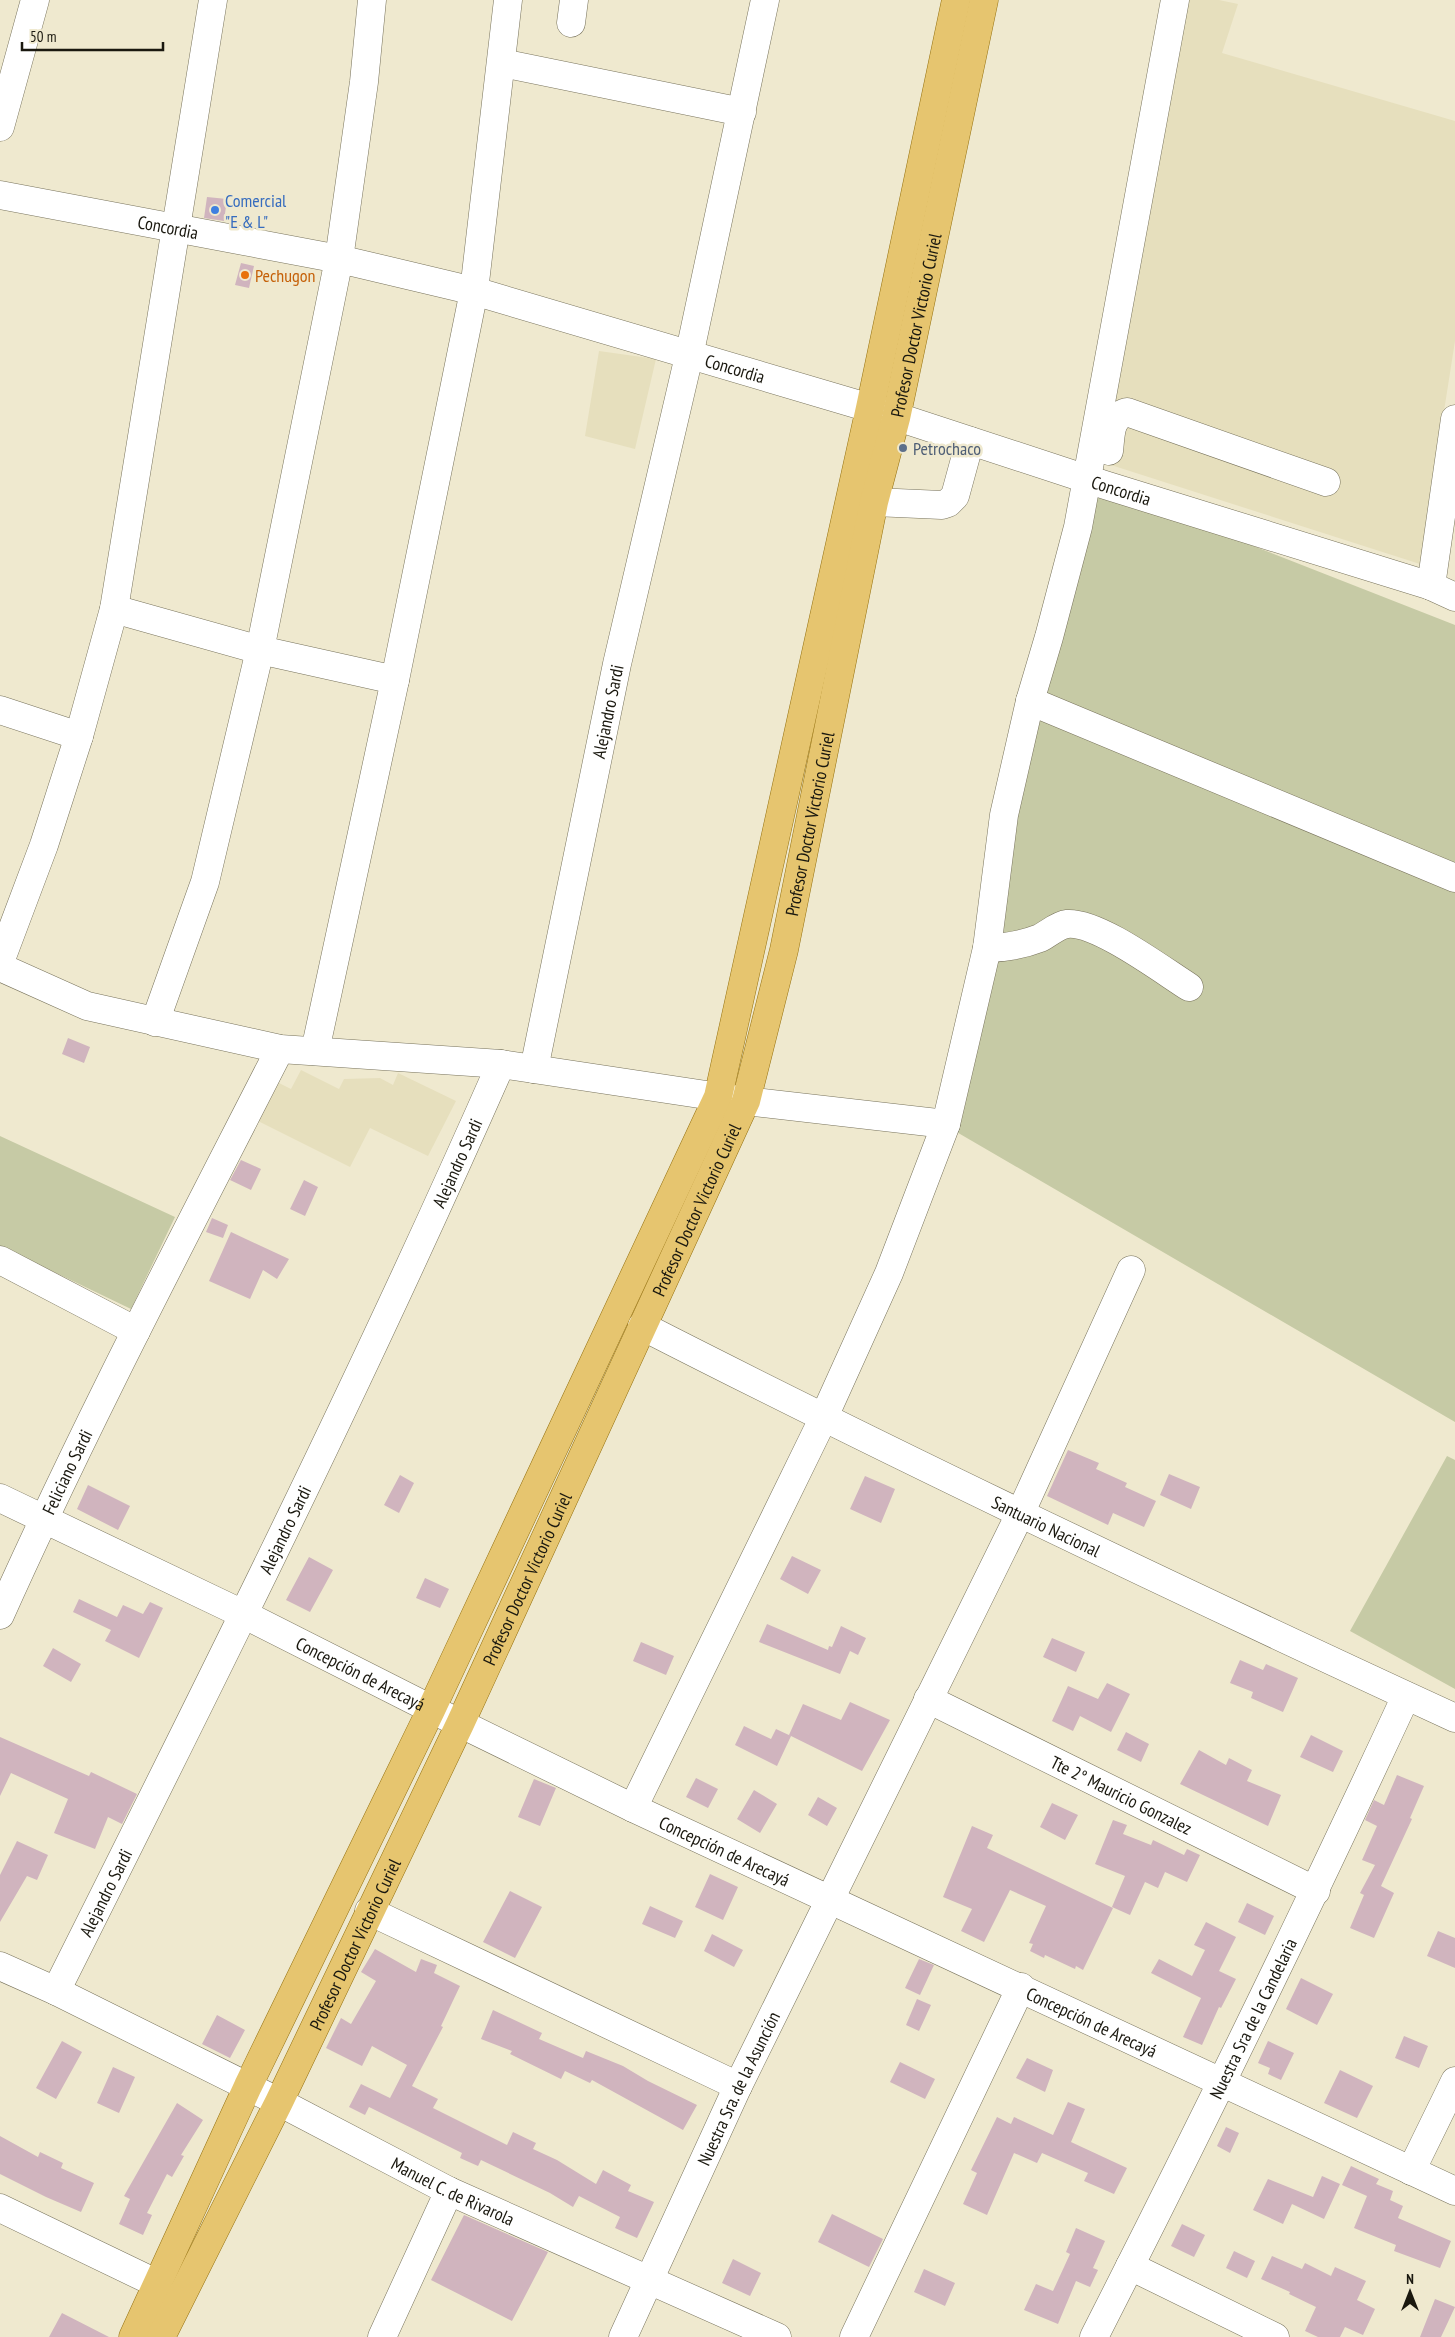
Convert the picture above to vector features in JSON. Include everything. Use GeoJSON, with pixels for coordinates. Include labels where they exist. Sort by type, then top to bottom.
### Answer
{"type":"FeatureCollection","features":[{"type":"Feature","properties":{"kind":"main road","name":"Profesor Doctor Victorio Curiel"},"geometry":{"type":"LineString","coordinates":[[161,2337],[263,2094],[432,1710],[718,1096],[870,408],[956,0]]}},
{"type":"Feature","properties":{"kind":"main road","name":"Profesor Doctor Victorio Curiel"},"geometry":{"type":"LineString","coordinates":[[133,2337],[158,2284],[263,2094],[369,1911],[460,1724],[746,1101],[784,950],[874,502],[896,418],[984,0]]}},
{"type":"Feature","properties":{"kind":"street"},"geometry":{"type":"LineString","coordinates":[[0,127],[35,0]]}},
{"type":"Feature","properties":{"kind":"street"},"geometry":{"type":"LineString","coordinates":[[0,962],[44,845],[79,736],[114,609],[214,0]]}},
{"type":"Feature","properties":{"kind":"street"},"geometry":{"type":"LineString","coordinates":[[155,1022],[205,882],[260,650],[339,259],[364,82],[372,0]]}},
{"type":"Feature","properties":{"kind":"street"},"geometry":{"type":"LineString","coordinates":[[315,1051],[395,680],[474,291],[508,0]]}},
{"type":"Feature","properties":{"kind":"street","name":"Alejandro Sardi"},"geometry":{"type":"LineString","coordinates":[[534,1069],[617,664],[690,356],[765,0]]}},
{"type":"Feature","properties":{"kind":"street"},"geometry":{"type":"LineString","coordinates":[[1095,482],[1175,0]]}},
{"type":"Feature","properties":{"kind":"street"},"geometry":{"type":"LineString","coordinates":[[502,63],[742,112]]}},
{"type":"Feature","properties":{"kind":"street","name":"Concordia"},"geometry":{"type":"LineString","coordinates":[[0,195],[339,259],[474,291],[870,408],[1095,482],[1443,591]]}},
{"type":"Feature","properties":{"kind":"street"},"geometry":{"type":"LineString","coordinates":[[633,1808],[824,1418],[889,1273],[946,1124],[988,948],[1000,834],[1030,701],[1078,527],[1095,482],[1113,422],[1120,414],[1126,412],[1326,482]]}},
{"type":"Feature","properties":{"kind":"street"},"geometry":{"type":"LineString","coordinates":[[1443,591],[1455,419]]}},
{"type":"Feature","properties":{"kind":"street"},"geometry":{"type":"LineString","coordinates":[[874,502],[942,505],[948,503],[955,496],[970,441]]}},
{"type":"Feature","properties":{"kind":"street"},"geometry":{"type":"LineString","coordinates":[[114,609],[260,650],[395,680]]}},
{"type":"Feature","properties":{"kind":"street"},"geometry":{"type":"LineString","coordinates":[[1030,701],[1455,878]]}},
{"type":"Feature","properties":{"kind":"street"},"geometry":{"type":"LineString","coordinates":[[0,710],[79,736]]}},
{"type":"Feature","properties":{"kind":"street"},"geometry":{"type":"LineString","coordinates":[[988,948],[1014,948],[1066,924],[1083,925],[1104,934],[1188,987]]}},
{"type":"Feature","properties":{"kind":"street"},"geometry":{"type":"LineString","coordinates":[[0,967],[87,1006],[280,1050],[501,1064],[746,1101],[946,1124]]}},
{"type":"Feature","properties":{"kind":"street","name":"Feliciano Sardi"},"geometry":{"type":"LineString","coordinates":[[0,1615],[43,1519],[136,1331],[280,1050]]}},
{"type":"Feature","properties":{"kind":"street","name":"Alejandro Sardi"},"geometry":{"type":"LineString","coordinates":[[56,1991],[244,1615],[443,1196],[501,1064]]}},
{"type":"Feature","properties":{"kind":"street"},"geometry":{"type":"LineString","coordinates":[[0,1260],[136,1331]]}},
{"type":"Feature","properties":{"kind":"street","name":"Nuestra Sra. de la Asunción"},"geometry":{"type":"LineString","coordinates":[[623,2337],[738,2086],[1020,1514],[1131,1270]]}},
{"type":"Feature","properties":{"kind":"street","name":"Santuario Nacional"},"geometry":{"type":"LineString","coordinates":[[642,1326],[1020,1514],[1455,1718]]}},
{"type":"Feature","properties":{"kind":"street","name":"Concepción de Arecayá"},"geometry":{"type":"LineString","coordinates":[[0,1498],[244,1615],[460,1724],[633,1808],[1021,1987],[1455,2191]]}},
{"type":"Feature","properties":{"kind":"street","name":"Nuestra Sra de la Candelaria"},"geometry":{"type":"LineString","coordinates":[[1094,2337],[1316,1892],[1406,1696]]}},
{"type":"Feature","properties":{"kind":"street","name":"Tte 2° Mauricio Gonzalez"},"geometry":{"type":"LineString","coordinates":[[928,1698],[1316,1892]]}},
{"type":"Feature","properties":{"kind":"street"},"geometry":{"type":"LineString","coordinates":[[369,1911],[738,2086]]}},
{"type":"Feature","properties":{"kind":"street"},"geometry":{"type":"LineString","coordinates":[[0,1966],[56,1991]]}},
{"type":"Feature","properties":{"kind":"street"},"geometry":{"type":"LineString","coordinates":[[854,2337],[1021,1987]]}},
{"type":"Feature","properties":{"kind":"street","name":"Manuel C. de Rivarola"},"geometry":{"type":"LineString","coordinates":[[56,1991],[263,2094],[449,2191],[777,2337]]}},
{"type":"Feature","properties":{"kind":"street"},"geometry":{"type":"LineString","coordinates":[[1411,2171],[1455,2081]]}},
{"type":"Feature","properties":{"kind":"street"},"geometry":{"type":"LineString","coordinates":[[382,2337],[449,2191]]}},
{"type":"Feature","properties":{"kind":"street"},"geometry":{"type":"LineString","coordinates":[[0,2208],[158,2284]]}},
{"type":"Feature","properties":{"kind":"street"},"geometry":{"type":"LineString","coordinates":[[1130,2266],[1275,2337]]}},
{"type":"Feature","properties":{"kind":"shaded area"},"geometry":{"type":"Polygon","coordinates":[[[1180,0],[1219,0],[1238,4],[1222,53],[1455,121],[1455,341],[1420,564],[1086,457],[1180,0]]]}},
{"type":"Feature","properties":{"kind":"shaded area"},"geometry":{"type":"Polygon","coordinates":[[[599,351],[656,359],[635,449],[585,436],[599,351]]]}},
{"type":"Feature","properties":{"kind":"shaded area"},"geometry":{"type":"Polygon","coordinates":[[[301,1070],[339,1089],[344,1079],[380,1078],[393,1085],[398,1073],[456,1101],[428,1156],[370,1128],[350,1167],[258,1121],[277,1082],[291,1089],[301,1070]]]}},
{"type":"Feature","properties":{"kind":"green space"},"geometry":{"type":"Polygon","coordinates":[[[1080,478],[1455,625],[1455,1422],[948,1127],[1080,478]]]}},
{"type":"Feature","properties":{"kind":"green space"},"geometry":{"type":"Polygon","coordinates":[[[0,1136],[175,1217],[131,1309],[0,1246],[0,1136]]]}},
{"type":"Feature","properties":{"kind":"green space"},"geometry":{"type":"Polygon","coordinates":[[[1447,1456],[1455,1460],[1455,1689],[1350,1631],[1447,1456]]]}},
{"type":"Feature","properties":{"kind":"building","name":"Comercial \"E & L\""},"geometry":{"type":"Polygon","coordinates":[[[207,197],[227,199],[224,221],[204,218],[207,197]]]}},
{"type":"Feature","properties":{"kind":"building","name":"Pechugon"},"geometry":{"type":"Polygon","coordinates":[[[241,263],[254,266],[249,288],[235,285],[241,263]]]}},
{"type":"Feature","properties":{"kind":"building"},"geometry":{"type":"Polygon","coordinates":[[[68,1038],[90,1047],[84,1063],[62,1054],[68,1038]]]}},
{"type":"Feature","properties":{"kind":"building"},"geometry":{"type":"Polygon","coordinates":[[[241,1160],[261,1169],[251,1190],[230,1180],[241,1160]]]}},
{"type":"Feature","properties":{"kind":"building"},"geometry":{"type":"Polygon","coordinates":[[[304,1180],[318,1187],[305,1216],[290,1209],[304,1180]]]}},
{"type":"Feature","properties":{"kind":"building"},"geometry":{"type":"Polygon","coordinates":[[[212,1218],[228,1225],[223,1238],[206,1232],[212,1218]]]}},
{"type":"Feature","properties":{"kind":"building"},"geometry":{"type":"Polygon","coordinates":[[[231,1232],[289,1259],[277,1279],[263,1270],[250,1299],[209,1281],[231,1232]]]}},
{"type":"Feature","properties":{"kind":"building"},"geometry":{"type":"Polygon","coordinates":[[[1068,1450],[1099,1463],[1096,1469],[1127,1483],[1125,1487],[1156,1501],[1144,1527],[1113,1513],[1108,1525],[1047,1496],[1068,1450]]]}},
{"type":"Feature","properties":{"kind":"building"},"geometry":{"type":"Polygon","coordinates":[[[1169,1474],[1200,1487],[1191,1509],[1160,1495],[1169,1474]]]}},
{"type":"Feature","properties":{"kind":"building"},"geometry":{"type":"Polygon","coordinates":[[[400,1475],[414,1483],[399,1513],[384,1505],[400,1475]]]}},
{"type":"Feature","properties":{"kind":"building"},"geometry":{"type":"Polygon","coordinates":[[[865,1476],[895,1489],[881,1523],[850,1509],[865,1476]]]}},
{"type":"Feature","properties":{"kind":"building"},"geometry":{"type":"Polygon","coordinates":[[[88,1485],[130,1506],[118,1530],[77,1509],[88,1485]]]}},
{"type":"Feature","properties":{"kind":"building"},"geometry":{"type":"Polygon","coordinates":[[[792,1556],[821,1570],[808,1594],[780,1579],[792,1556]]]}},
{"type":"Feature","properties":{"kind":"building"},"geometry":{"type":"Polygon","coordinates":[[[309,1557],[333,1570],[310,1612],[286,1600],[309,1557]]]}},
{"type":"Feature","properties":{"kind":"building"},"geometry":{"type":"Polygon","coordinates":[[[425,1578],[449,1589],[440,1608],[416,1598],[425,1578]]]}},
{"type":"Feature","properties":{"kind":"building"},"geometry":{"type":"Polygon","coordinates":[[[79,1599],[117,1617],[123,1605],[143,1614],[150,1602],[163,1608],[139,1658],[105,1641],[111,1630],[73,1612],[79,1599]]]}},
{"type":"Feature","properties":{"kind":"building"},"geometry":{"type":"Polygon","coordinates":[[[767,1624],[828,1650],[829,1646],[832,1647],[841,1626],[866,1638],[858,1655],[850,1651],[840,1674],[759,1642],[767,1624]]]}},
{"type":"Feature","properties":{"kind":"building"},"geometry":{"type":"Polygon","coordinates":[[[1052,1638],[1085,1652],[1076,1672],[1043,1657],[1052,1638]]]}},
{"type":"Feature","properties":{"kind":"building"},"geometry":{"type":"Polygon","coordinates":[[[641,1642],[674,1656],[666,1675],[633,1661],[641,1642]]]}},
{"type":"Feature","properties":{"kind":"building"},"geometry":{"type":"Polygon","coordinates":[[[53,1648],[81,1664],[71,1682],[43,1666],[53,1648]]]}},
{"type":"Feature","properties":{"kind":"building"},"geometry":{"type":"Polygon","coordinates":[[[1240,1660],[1263,1670],[1266,1664],[1298,1678],[1283,1712],[1251,1698],[1253,1692],[1230,1683],[1240,1660]]]}},
{"type":"Feature","properties":{"kind":"building"},"geometry":{"type":"Polygon","coordinates":[[[1107,1683],[1130,1694],[1111,1732],[1080,1716],[1073,1731],[1052,1721],[1068,1686],[1098,1699],[1107,1683]]]}},
{"type":"Feature","properties":{"kind":"building"},"geometry":{"type":"Polygon","coordinates":[[[850,1702],[890,1720],[862,1771],[789,1735],[803,1704],[841,1720],[850,1702]]]}},
{"type":"Feature","properties":{"kind":"building"},"geometry":{"type":"Polygon","coordinates":[[[744,1726],[771,1739],[776,1729],[791,1736],[777,1766],[735,1745],[744,1726]]]}},
{"type":"Feature","properties":{"kind":"building"},"geometry":{"type":"Polygon","coordinates":[[[1126,1732],[1149,1744],[1141,1762],[1117,1750],[1126,1732]]]}},
{"type":"Feature","properties":{"kind":"building"},"geometry":{"type":"Polygon","coordinates":[[[1311,1735],[1343,1751],[1333,1772],[1300,1757],[1311,1735]]]}},
{"type":"Feature","properties":{"kind":"building"},"geometry":{"type":"Polygon","coordinates":[[[0,1737],[89,1776],[91,1772],[137,1794],[122,1824],[108,1817],[95,1849],[54,1833],[68,1799],[11,1773],[0,1796],[0,1737]]]}},
{"type":"Feature","properties":{"kind":"building"},"geometry":{"type":"Polygon","coordinates":[[[1199,1750],[1226,1765],[1229,1758],[1252,1770],[1247,1781],[1281,1795],[1268,1826],[1180,1784],[1199,1750]]]}},
{"type":"Feature","properties":{"kind":"building"},"geometry":{"type":"Polygon","coordinates":[[[1397,1775],[1424,1786],[1410,1818],[1412,1819],[1381,1886],[1394,1893],[1374,1938],[1350,1928],[1364,1895],[1360,1893],[1375,1865],[1362,1860],[1377,1826],[1365,1820],[1374,1800],[1384,1805],[1397,1775]]]}},
{"type":"Feature","properties":{"kind":"building"},"geometry":{"type":"Polygon","coordinates":[[[696,1778],[718,1789],[708,1808],[686,1797],[696,1778]]]}},
{"type":"Feature","properties":{"kind":"building"},"geometry":{"type":"Polygon","coordinates":[[[534,1779],[556,1788],[540,1826],[518,1817],[534,1779]]]}},
{"type":"Feature","properties":{"kind":"building"},"geometry":{"type":"Polygon","coordinates":[[[754,1790],[777,1804],[760,1833],[737,1819],[754,1790]]]}},
{"type":"Feature","properties":{"kind":"building"},"geometry":{"type":"Polygon","coordinates":[[[818,1797],[837,1808],[827,1826],[808,1815],[818,1797]]]}},
{"type":"Feature","properties":{"kind":"building"},"geometry":{"type":"Polygon","coordinates":[[[1052,1803],[1078,1815],[1065,1840],[1040,1827],[1052,1803]]]}},
{"type":"Feature","properties":{"kind":"building"},"geometry":{"type":"Polygon","coordinates":[[[1113,1820],[1127,1825],[1123,1834],[1151,1845],[1153,1840],[1184,1855],[1187,1849],[1200,1855],[1187,1882],[1165,1872],[1158,1888],[1145,1882],[1130,1915],[1112,1907],[1125,1876],[1095,1864],[1113,1820]]]}},
{"type":"Feature","properties":{"kind":"building"},"geometry":{"type":"Polygon","coordinates":[[[972,1826],[993,1835],[987,1848],[1113,1908],[1083,1970],[1076,1966],[1075,1969],[1045,1955],[1044,1958],[1030,1951],[1033,1944],[1029,1943],[1046,1906],[1010,1890],[984,1942],[961,1931],[972,1909],[943,1897],[972,1826]]]}},
{"type":"Feature","properties":{"kind":"building"},"geometry":{"type":"Polygon","coordinates":[[[17,1841],[48,1855],[37,1880],[27,1876],[0,1922],[0,1875],[17,1841]]]}},
{"type":"Feature","properties":{"kind":"building"},"geometry":{"type":"Polygon","coordinates":[[[710,1874],[738,1887],[723,1920],[695,1907],[710,1874]]]}},
{"type":"Feature","properties":{"kind":"building"},"geometry":{"type":"Polygon","coordinates":[[[510,1891],[542,1907],[515,1958],[483,1942],[510,1891]]]}},
{"type":"Feature","properties":{"kind":"building"},"geometry":{"type":"Polygon","coordinates":[[[1247,1903],[1274,1916],[1265,1935],[1238,1922],[1247,1903]]]}},
{"type":"Feature","properties":{"kind":"building"},"geometry":{"type":"Polygon","coordinates":[[[650,1906],[683,1921],[675,1938],[642,1924],[650,1906]]]}},
{"type":"Feature","properties":{"kind":"building"},"geometry":{"type":"Polygon","coordinates":[[[1206,1922],[1236,1937],[1219,1971],[1236,1979],[1221,2008],[1219,2007],[1202,2045],[1183,2037],[1201,1998],[1151,1973],[1159,1959],[1192,1976],[1205,1950],[1194,1945],[1206,1922]]]}},
{"type":"Feature","properties":{"kind":"building"},"geometry":{"type":"Polygon","coordinates":[[[1438,1931],[1455,1938],[1455,1968],[1427,1956],[1438,1931]]]}},
{"type":"Feature","properties":{"kind":"building"},"geometry":{"type":"Polygon","coordinates":[[[712,1934],[743,1950],[734,1967],[704,1951],[712,1934]]]}},
{"type":"Feature","properties":{"kind":"building"},"geometry":{"type":"Polygon","coordinates":[[[375,1949],[416,1972],[421,1959],[437,1965],[434,1973],[460,1986],[441,2026],[443,2027],[412,2086],[438,2099],[433,2108],[507,2145],[513,2132],[536,2143],[533,2149],[557,2160],[596,2184],[603,2170],[631,2185],[628,2191],[654,2202],[637,2238],[615,2228],[620,2217],[579,2196],[573,2207],[550,2193],[481,2160],[478,2166],[460,2158],[462,2153],[369,2107],[365,2115],[349,2107],[361,2084],[390,2098],[407,2065],[372,2046],[362,2066],[326,2048],[341,2018],[351,2024],[376,1981],[361,1972],[375,1949]]]}},
{"type":"Feature","properties":{"kind":"building"},"geometry":{"type":"Polygon","coordinates":[[[919,1959],[934,1965],[920,1995],[905,1988],[919,1959]]]}},
{"type":"Feature","properties":{"kind":"building"},"geometry":{"type":"Polygon","coordinates":[[[1301,1978],[1333,1994],[1317,2025],[1286,2009],[1301,1978]]]}},
{"type":"Feature","properties":{"kind":"building"},"geometry":{"type":"Polygon","coordinates":[[[917,1999],[931,2005],[919,2031],[906,2025],[917,1999]]]}},
{"type":"Feature","properties":{"kind":"building"},"geometry":{"type":"Polygon","coordinates":[[[493,2010],[542,2033],[539,2039],[583,2058],[586,2051],[623,2066],[648,2081],[697,2105],[683,2130],[592,2080],[590,2083],[565,2071],[561,2079],[510,2054],[512,2051],[481,2039],[493,2010]]]}},
{"type":"Feature","properties":{"kind":"building"},"geometry":{"type":"Polygon","coordinates":[[[217,2015],[245,2030],[230,2058],[202,2044],[217,2015]]]}},
{"type":"Feature","properties":{"kind":"building"},"geometry":{"type":"Polygon","coordinates":[[[1404,2036],[1428,2046],[1419,2068],[1395,2058],[1404,2036]]]}},
{"type":"Feature","properties":{"kind":"building"},"geometry":{"type":"Polygon","coordinates":[[[62,2041],[82,2052],[56,2099],[36,2088],[62,2041]]]}},
{"type":"Feature","properties":{"kind":"building"},"geometry":{"type":"Polygon","coordinates":[[[1268,2041],[1294,2053],[1281,2080],[1268,2074],[1270,2068],[1258,2063],[1268,2041]]]}},
{"type":"Feature","properties":{"kind":"building"},"geometry":{"type":"Polygon","coordinates":[[[1027,2058],[1053,2070],[1045,2092],[1016,2078],[1027,2058]]]}},
{"type":"Feature","properties":{"kind":"building"},"geometry":{"type":"Polygon","coordinates":[[[900,2062],[935,2079],[925,2099],[890,2082],[900,2062]]]}},
{"type":"Feature","properties":{"kind":"building"},"geometry":{"type":"Polygon","coordinates":[[[113,2067],[135,2077],[119,2113],[97,2103],[113,2067]]]}},
{"type":"Feature","properties":{"kind":"building"},"geometry":{"type":"Polygon","coordinates":[[[1340,2070],[1373,2086],[1357,2118],[1324,2103],[1340,2070]]]}},
{"type":"Feature","properties":{"kind":"building"},"geometry":{"type":"Polygon","coordinates":[[[1068,2102],[1085,2109],[1071,2142],[1127,2168],[1114,2194],[1084,2181],[1088,2173],[1042,2153],[1037,2163],[1014,2153],[987,2215],[963,2204],[977,2173],[971,2170],[997,2117],[1011,2124],[1014,2117],[1053,2135],[1068,2102]]]}},
{"type":"Feature","properties":{"kind":"building"},"geometry":{"type":"Polygon","coordinates":[[[177,2103],[203,2120],[181,2155],[184,2156],[172,2177],[167,2174],[147,2213],[152,2215],[143,2235],[119,2224],[130,2199],[124,2196],[177,2103]]]}},
{"type":"Feature","properties":{"kind":"building"},"geometry":{"type":"Polygon","coordinates":[[[1226,2127],[1239,2133],[1230,2153],[1217,2146],[1226,2127]]]}},
{"type":"Feature","properties":{"kind":"building"},"geometry":{"type":"Polygon","coordinates":[[[0,2136],[38,2157],[40,2152],[63,2163],[61,2168],[94,2183],[81,2212],[0,2174],[0,2136]]]}},
{"type":"Feature","properties":{"kind":"building"},"geometry":{"type":"Polygon","coordinates":[[[1351,2166],[1379,2179],[1376,2184],[1393,2191],[1390,2200],[1403,2206],[1398,2218],[1451,2241],[1440,2268],[1394,2251],[1396,2245],[1354,2228],[1367,2196],[1342,2185],[1351,2166]]]}},
{"type":"Feature","properties":{"kind":"building"},"geometry":{"type":"Polygon","coordinates":[[[1322,2176],[1340,2184],[1324,2219],[1292,2204],[1283,2224],[1253,2210],[1268,2179],[1313,2197],[1322,2176]]]}},
{"type":"Feature","properties":{"kind":"building"},"geometry":{"type":"Polygon","coordinates":[[[832,2214],[883,2239],[869,2267],[818,2242],[832,2214]]]}},
{"type":"Feature","properties":{"kind":"building"},"geometry":{"type":"Polygon","coordinates":[[[464,2215],[548,2252],[512,2321],[431,2280],[464,2215]]]}},
{"type":"Feature","properties":{"kind":"building"},"geometry":{"type":"Polygon","coordinates":[[[1182,2224],[1205,2235],[1194,2257],[1171,2246],[1182,2224]]]}},
{"type":"Feature","properties":{"kind":"building"},"geometry":{"type":"Polygon","coordinates":[[[1076,2228],[1105,2241],[1093,2268],[1098,2270],[1090,2287],[1076,2281],[1058,2324],[1024,2310],[1036,2284],[1053,2291],[1070,2254],[1066,2252],[1076,2228]]]}},
{"type":"Feature","properties":{"kind":"building"},"geometry":{"type":"Polygon","coordinates":[[[1234,2251],[1255,2261],[1247,2278],[1226,2268],[1234,2251]]]}},
{"type":"Feature","properties":{"kind":"building"},"geometry":{"type":"Polygon","coordinates":[[[1272,2256],[1302,2269],[1305,2263],[1331,2276],[1335,2267],[1366,2281],[1357,2300],[1375,2309],[1363,2335],[1345,2327],[1340,2337],[1318,2337],[1305,2331],[1316,2307],[1289,2294],[1290,2292],[1261,2279],[1272,2256]]]}},
{"type":"Feature","properties":{"kind":"building"},"geometry":{"type":"Polygon","coordinates":[[[733,2259],[761,2273],[750,2296],[722,2283],[733,2259]]]}},
{"type":"Feature","properties":{"kind":"building"},"geometry":{"type":"Polygon","coordinates":[[[924,2269],[955,2283],[945,2306],[914,2292],[924,2269]]]}},
{"type":"Feature","properties":{"kind":"building"},"geometry":{"type":"Polygon","coordinates":[[[1435,2299],[1455,2307],[1441,2337],[1420,2337],[1435,2299]]]}},
{"type":"Feature","properties":{"kind":"building"},"geometry":{"type":"Polygon","coordinates":[[[62,2313],[109,2337],[49,2337],[62,2313]]]}},
{"type":"Feature","properties":{"kind":"place","name":"Comercial \"E & L\""},"geometry":{"type":"Point","coordinates":[215,210]}},
{"type":"Feature","properties":{"kind":"place","name":"Pechugon"},"geometry":{"type":"Point","coordinates":[245,275]}},
{"type":"Feature","properties":{"kind":"place","name":"Petrochaco"},"geometry":{"type":"Point","coordinates":[903,448]}}]}
